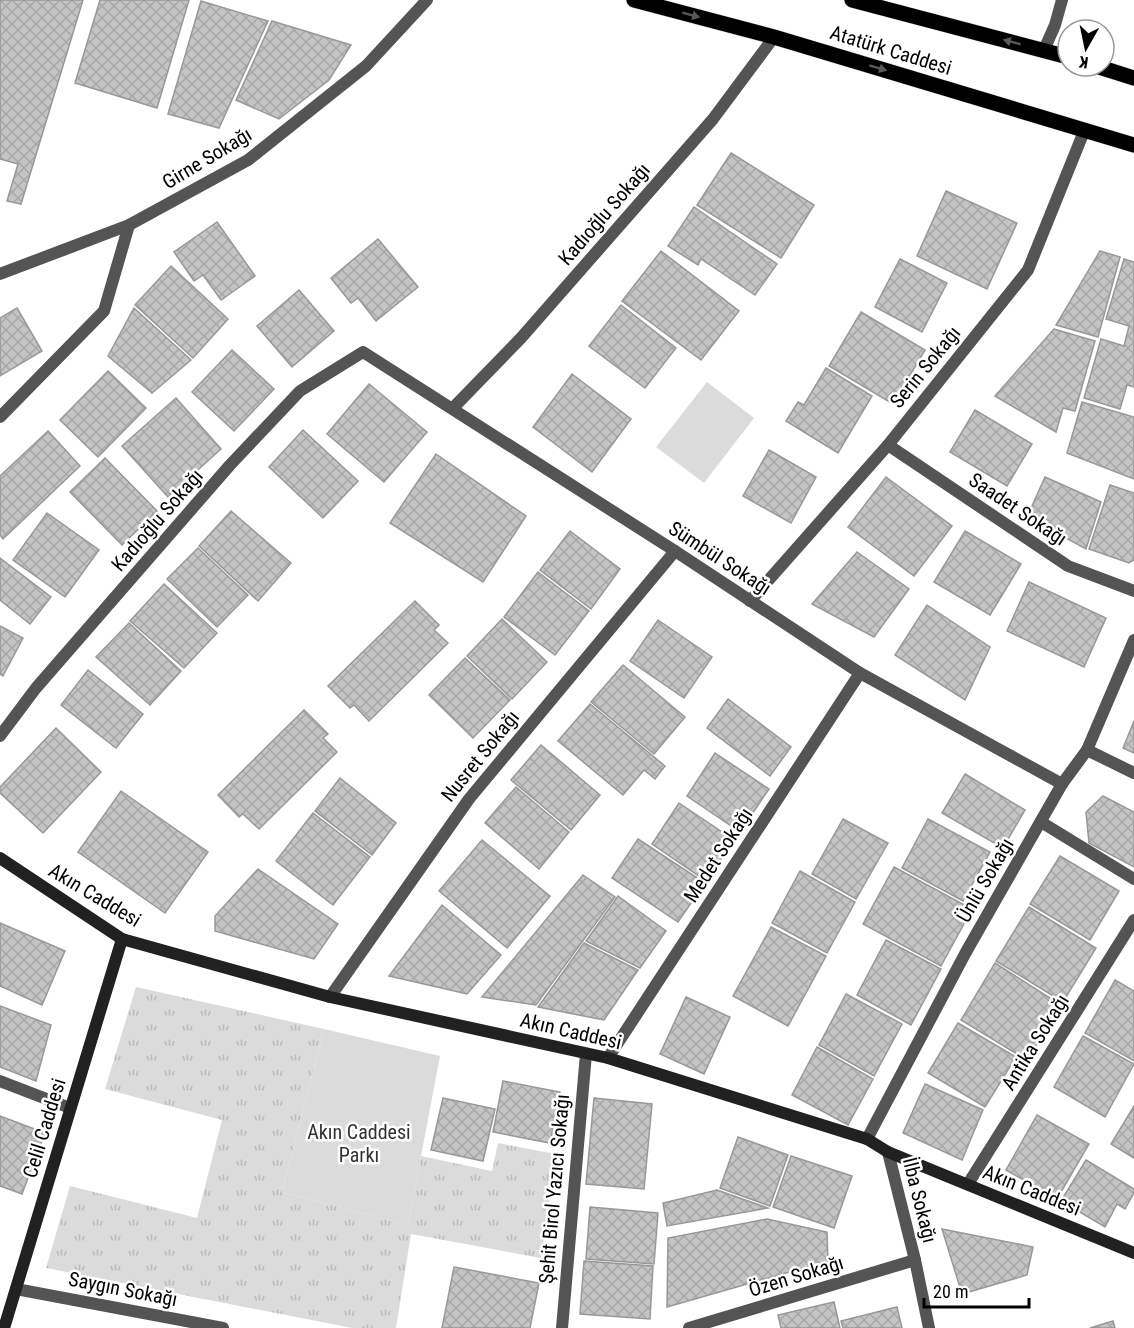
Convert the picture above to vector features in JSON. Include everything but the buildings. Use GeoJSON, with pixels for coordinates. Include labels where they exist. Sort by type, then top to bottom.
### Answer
{"type":"FeatureCollection","features":[{"type":"Feature","properties":{"kind":"main road","name":"Atatürk Caddesi"},"geometry":{"type":"LineString","coordinates":[[634,0],[774,37],[1134,145]]}},
{"type":"Feature","properties":{"kind":"main road","name":"Atatürk Caddesi"},"geometry":{"type":"LineString","coordinates":[[852,0],[1056,54]]}},
{"type":"Feature","properties":{"kind":"main road"},"geometry":{"type":"LineString","coordinates":[[1116,72],[1134,78]]}},
{"type":"Feature","properties":{"kind":"street","name":"Girne Sokağı"},"geometry":{"type":"LineString","coordinates":[[0,274],[129,225],[248,160],[366,66],[427,0]]}},
{"type":"Feature","properties":{"kind":"street"},"geometry":{"type":"LineString","coordinates":[[1044,50],[1055,25],[1062,0]]}},
{"type":"Feature","properties":{"kind":"street","name":"Kadıoğlu Sokağı"},"geometry":{"type":"LineString","coordinates":[[453,408],[521,338],[713,119],[774,37]]}},
{"type":"Feature","properties":{"kind":"street","name":"Serin Sokağı"},"geometry":{"type":"LineString","coordinates":[[750,601],[888,445],[1028,270],[1085,129]]}},
{"type":"Feature","properties":{"kind":"street"},"geometry":{"type":"LineString","coordinates":[[0,417],[104,311],[129,225]]}},
{"type":"Feature","properties":{"kind":"street","name":"Kadıoğlu Sokağı"},"geometry":{"type":"LineString","coordinates":[[0,736],[36,688],[215,483],[300,391],[363,352]]}},
{"type":"Feature","properties":{"kind":"street","name":"Sümbül Sokağı"},"geometry":{"type":"LineString","coordinates":[[363,352],[675,551],[860,673],[1062,784]]}},
{"type":"Feature","properties":{"kind":"street","name":"Saadet Sokağı"},"geometry":{"type":"LineString","coordinates":[[888,445],[1068,566],[1134,591]]}},
{"type":"Feature","properties":{"kind":"street","name":"Nusret Sokağı"},"geometry":{"type":"LineString","coordinates":[[330,997],[469,799],[675,551]]}},
{"type":"Feature","properties":{"kind":"street","name":"Ünlü Sokağı"},"geometry":{"type":"LineString","coordinates":[[867,1139],[966,952],[1062,784],[1087,750],[1134,640]]}},
{"type":"Feature","properties":{"kind":"street","name":"Medet Sokağı"},"geometry":{"type":"LineString","coordinates":[[608,1059],[860,673]]}},
{"type":"Feature","properties":{"kind":"street"},"geometry":{"type":"LineString","coordinates":[[1087,750],[1134,773]]}},
{"type":"Feature","properties":{"kind":"street"},"geometry":{"type":"LineString","coordinates":[[1041,822],[1134,879]]}},
{"type":"Feature","properties":{"kind":"street","name":"Akın Caddesi"},"geometry":{"type":"LineString","coordinates":[[0,858],[122,939],[330,997],[608,1059],[867,1139],[888,1152],[1134,1253]]}},
{"type":"Feature","properties":{"kind":"street","name":"Antika Sokağı"},"geometry":{"type":"LineString","coordinates":[[968,1184],[1134,920]]}},
{"type":"Feature","properties":{"kind":"street","name":"Celil Caddesi"},"geometry":{"type":"LineString","coordinates":[[4,1328],[122,939]]}},
{"type":"Feature","properties":{"kind":"street","name":"Şehit Birol Yazıcı Sokağı"},"geometry":{"type":"LineString","coordinates":[[562,1328],[585,1054]]}},
{"type":"Feature","properties":{"kind":"street"},"geometry":{"type":"LineString","coordinates":[[0,1081],[70,1108]]}},
{"type":"Feature","properties":{"kind":"street","name":"İlba Sokağı"},"geometry":{"type":"LineString","coordinates":[[888,1152],[929,1328]]}},
{"type":"Feature","properties":{"kind":"street","name":"Özen Sokağı"},"geometry":{"type":"LineString","coordinates":[[689,1328],[915,1260]]}},
{"type":"Feature","properties":{"kind":"street","name":"Saygın Sokağı"},"geometry":{"type":"LineString","coordinates":[[16,1289],[223,1328]]}},
{"type":"Feature","properties":{"kind":"green space"},"geometry":{"type":"Polygon","coordinates":[[[707,382],[754,418],[704,483],[656,447],[707,382]]]}},
{"type":"Feature","properties":{"kind":"green space"},"geometry":{"type":"Polygon","coordinates":[[[136,987],[324,1029],[282,1192],[408,1225],[421,1156],[492,1171],[498,1143],[556,1154],[541,1258],[411,1234],[396,1328],[352,1328],[46,1268],[70,1186],[197,1218],[222,1120],[105,1089],[136,987]]]}},
{"type":"Feature","properties":{"kind":"green space","name":"Akın Caddesi Parkı"},"geometry":{"type":"Polygon","coordinates":[[[324,1029],[440,1056],[408,1225],[282,1192],[324,1029]]]}}]}
